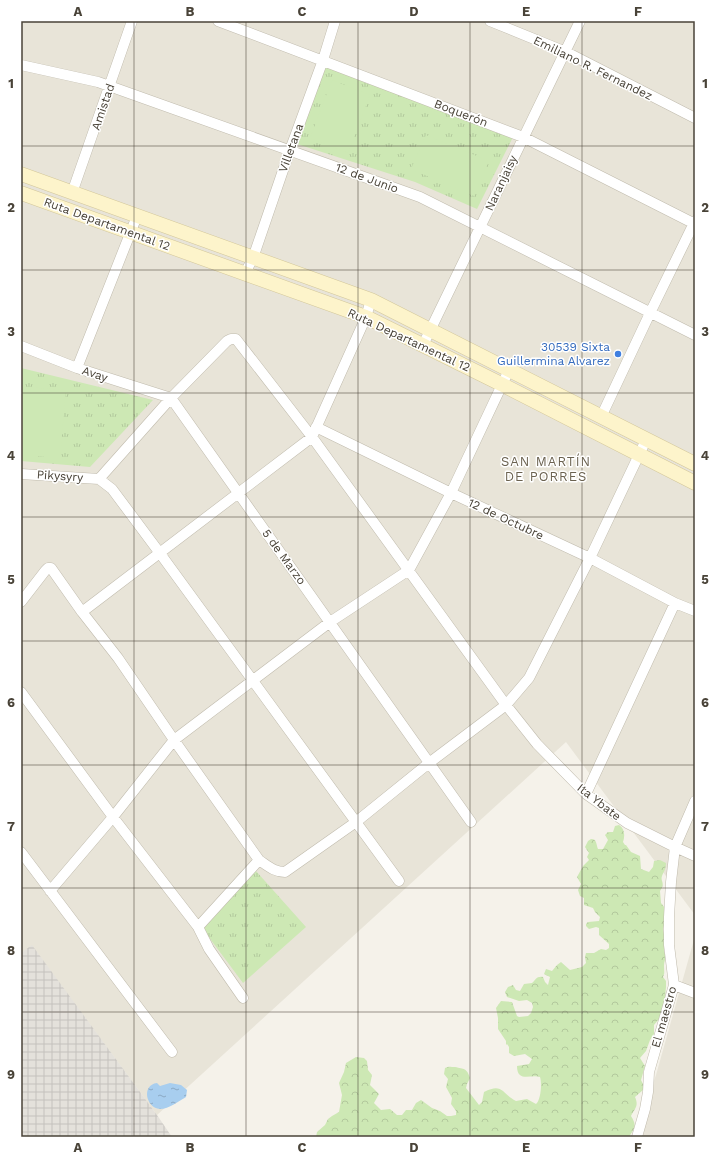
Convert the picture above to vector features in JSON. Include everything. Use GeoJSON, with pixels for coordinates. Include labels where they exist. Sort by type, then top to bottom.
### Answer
{"type":"FeatureCollection","features":[{"type":"Feature","properties":{"kind":"main road","name":"Ruta Departamental 12"},"geometry":{"type":"LineString","coordinates":[[21,174],[371,300],[695,464]]}},
{"type":"Feature","properties":{"kind":"main road","name":"Ruta Departamental 12"},"geometry":{"type":"LineString","coordinates":[[21,193],[366,317],[695,483]]}},
{"type":"Feature","properties":{"kind":"street","name":"Amistad"},"geometry":{"type":"LineString","coordinates":[[72,193],[132,21]]}},
{"type":"Feature","properties":{"kind":"street","name":"Boquerón"},"geometry":{"type":"LineString","coordinates":[[218,21],[523,137],[695,223]]}},
{"type":"Feature","properties":{"kind":"street","name":"Villetana"},"geometry":{"type":"LineString","coordinates":[[245,273],[253,258],[323,60],[335,21]]}},
{"type":"Feature","properties":{"kind":"street","name":"Emiliano R. Fernandez"},"geometry":{"type":"LineString","coordinates":[[490,21],[566,52],[695,118]]}},
{"type":"Feature","properties":{"kind":"street","name":"Naranjaisy"},"geometry":{"type":"LineString","coordinates":[[423,345],[580,21]]}},
{"type":"Feature","properties":{"kind":"street","name":"12 de Junio"},"geometry":{"type":"LineString","coordinates":[[21,65],[98,82],[420,197],[651,311],[695,335]]}},
{"type":"Feature","properties":{"kind":"street"},"geometry":{"type":"LineString","coordinates":[[77,368],[137,216]]}},
{"type":"Feature","properties":{"kind":"street"},"geometry":{"type":"LineString","coordinates":[[602,417],[651,311],[695,223]]}},
{"type":"Feature","properties":{"kind":"street"},"geometry":{"type":"LineString","coordinates":[[82,612],[312,437],[366,317],[371,300]]}},
{"type":"Feature","properties":{"kind":"street","name":"Ita Ybate"},"geometry":{"type":"LineString","coordinates":[[170,398],[227,340],[236,338],[312,437],[506,705],[537,744],[586,794],[628,823],[695,856]]}},
{"type":"Feature","properties":{"kind":"street","name":"Avay"},"geometry":{"type":"LineString","coordinates":[[21,346],[77,368],[170,398]]}},
{"type":"Feature","properties":{"kind":"street"},"geometry":{"type":"LineString","coordinates":[[50,891],[113,817],[174,740],[330,622],[409,570],[451,492],[509,370]]}},
{"type":"Feature","properties":{"kind":"street"},"geometry":{"type":"LineString","coordinates":[[170,398],[99,479],[112,489],[399,881]]}},
{"type":"Feature","properties":{"kind":"street","name":"5 de Marzo"},"geometry":{"type":"LineString","coordinates":[[170,398],[471,822]]}},
{"type":"Feature","properties":{"kind":"street","name":"12 de Octubre"},"geometry":{"type":"LineString","coordinates":[[316,427],[590,558],[695,611]]}},
{"type":"Feature","properties":{"kind":"street"},"geometry":{"type":"LineString","coordinates":[[21,602],[45,571],[48,568],[51,568],[82,612],[118,658],[174,740],[260,860],[272,869],[279,872],[285,872],[356,822],[429,763],[506,705],[529,678],[590,558],[646,440]]}},
{"type":"Feature","properties":{"kind":"street","name":"Pikysyry"},"geometry":{"type":"LineString","coordinates":[[21,474],[99,479]]}},
{"type":"Feature","properties":{"kind":"street"},"geometry":{"type":"LineString","coordinates":[[586,794],[675,602]]}},
{"type":"Feature","properties":{"kind":"street"},"geometry":{"type":"LineString","coordinates":[[21,692],[113,817],[198,927],[209,949],[243,998]]}},
{"type":"Feature","properties":{"kind":"street","name":"El maestro"},"geometry":{"type":"LineString","coordinates":[[637,1137],[645,1109],[649,1072],[674,985],[669,917],[675,847],[695,801]]}},
{"type":"Feature","properties":{"kind":"street"},"geometry":{"type":"LineString","coordinates":[[21,852],[172,1052]]}},
{"type":"Feature","properties":{"kind":"street"},"geometry":{"type":"LineString","coordinates":[[198,927],[260,860]]}},
{"type":"Feature","properties":{"kind":"street"},"geometry":{"type":"LineString","coordinates":[[674,985],[695,993]]}},
{"type":"Feature","properties":{"kind":"shaded area"},"geometry":{"type":"Polygon","coordinates":[[[21,21],[695,21],[695,915],[566,742],[157,1115],[32,946],[21,953],[21,21]]]}},
{"type":"Feature","properties":{"kind":"shaded area"},"geometry":{"type":"Polygon","coordinates":[[[695,936],[695,1137],[635,1137],[656,1075],[695,936]]]}},
{"type":"Feature","properties":{"kind":"shaded area"},"geometry":{"type":"Polygon","coordinates":[[[32,945],[172,1137],[21,1137],[21,953],[32,945]]]}},
{"type":"Feature","properties":{"kind":"green space"},"geometry":{"type":"Polygon","coordinates":[[[324,66],[513,137],[477,209],[415,182],[297,144],[324,66]]]}},
{"type":"Feature","properties":{"kind":"green space"},"geometry":{"type":"Polygon","coordinates":[[[332,80],[370,95],[348,153],[310,138],[332,80]]]}},
{"type":"Feature","properties":{"kind":"green space"},"geometry":{"type":"Polygon","coordinates":[[[426,135],[489,161],[474,196],[411,169],[426,135]]]}},
{"type":"Feature","properties":{"kind":"green space"},"geometry":{"type":"Polygon","coordinates":[[[21,368],[153,400],[90,467],[21,461],[21,368]]]}},
{"type":"Feature","properties":{"kind":"green space"},"geometry":{"type":"Polygon","coordinates":[[[25,387],[66,390],[60,458],[21,455],[25,387]]]}},
{"type":"Feature","properties":{"kind":"green space"},"geometry":{"type":"Polygon","coordinates":[[[619,825],[623,831],[623,842],[625,845],[631,852],[640,856],[641,869],[649,872],[653,867],[654,861],[660,860],[666,863],[662,876],[663,886],[660,891],[661,903],[665,908],[665,921],[663,929],[666,945],[664,950],[665,958],[663,977],[666,981],[666,987],[664,1008],[659,1019],[654,1025],[654,1034],[646,1051],[640,1058],[645,1066],[641,1080],[644,1086],[643,1090],[635,1097],[637,1105],[631,1116],[634,1126],[629,1137],[316,1137],[317,1132],[325,1125],[328,1119],[339,1112],[342,1095],[339,1083],[346,1063],[356,1057],[364,1058],[367,1061],[368,1070],[372,1075],[370,1085],[379,1094],[374,1103],[381,1110],[390,1109],[397,1115],[402,1115],[406,1110],[412,1110],[416,1103],[421,1100],[447,1116],[456,1115],[456,1111],[451,1104],[452,1098],[446,1087],[448,1079],[444,1074],[445,1068],[449,1067],[463,1069],[468,1072],[470,1078],[466,1088],[479,1105],[482,1102],[484,1092],[495,1088],[502,1090],[516,1101],[527,1099],[536,1104],[538,1102],[541,1091],[540,1077],[522,1076],[519,1074],[517,1066],[529,1064],[532,1059],[525,1054],[514,1056],[509,1053],[509,1047],[507,1044],[506,1045],[506,1041],[498,1029],[496,1008],[501,1001],[512,1002],[517,1016],[528,1016],[533,1007],[532,1003],[527,1000],[519,1001],[507,997],[505,992],[508,987],[513,985],[516,990],[520,991],[524,984],[532,983],[537,978],[541,977],[543,977],[548,985],[550,977],[544,974],[546,969],[552,971],[561,962],[570,970],[582,967],[586,963],[586,953],[594,953],[601,949],[606,950],[609,948],[609,944],[599,935],[599,928],[596,927],[589,929],[586,926],[588,922],[599,921],[600,917],[593,908],[584,905],[584,898],[580,896],[578,890],[581,884],[577,877],[583,866],[589,860],[587,857],[589,853],[585,847],[588,841],[591,839],[594,840],[598,849],[603,849],[608,840],[605,835],[608,832],[613,832],[615,826],[619,825]]]}},
{"type":"Feature","properties":{"kind":"green space"},"geometry":{"type":"Polygon","coordinates":[[[256,871],[306,927],[243,983],[202,928],[256,871]]]}},
{"type":"Feature","properties":{"kind":"water"},"geometry":{"type":"Polygon","coordinates":[[[157,1083],[160,1086],[170,1083],[181,1085],[187,1090],[186,1097],[167,1108],[155,1108],[149,1101],[147,1092],[152,1085],[157,1083]]]}},
{"type":"Feature","properties":{"kind":"place","name":"30539 Sixta Guillermina Alvarez"},"geometry":{"type":"Point","coordinates":[618,354]}},
{"type":"Feature","properties":{"kind":"district","name":"SAN MARTÍN DE PORRES"},"geometry":{"type":"Point","coordinates":[546,468]}}]}
